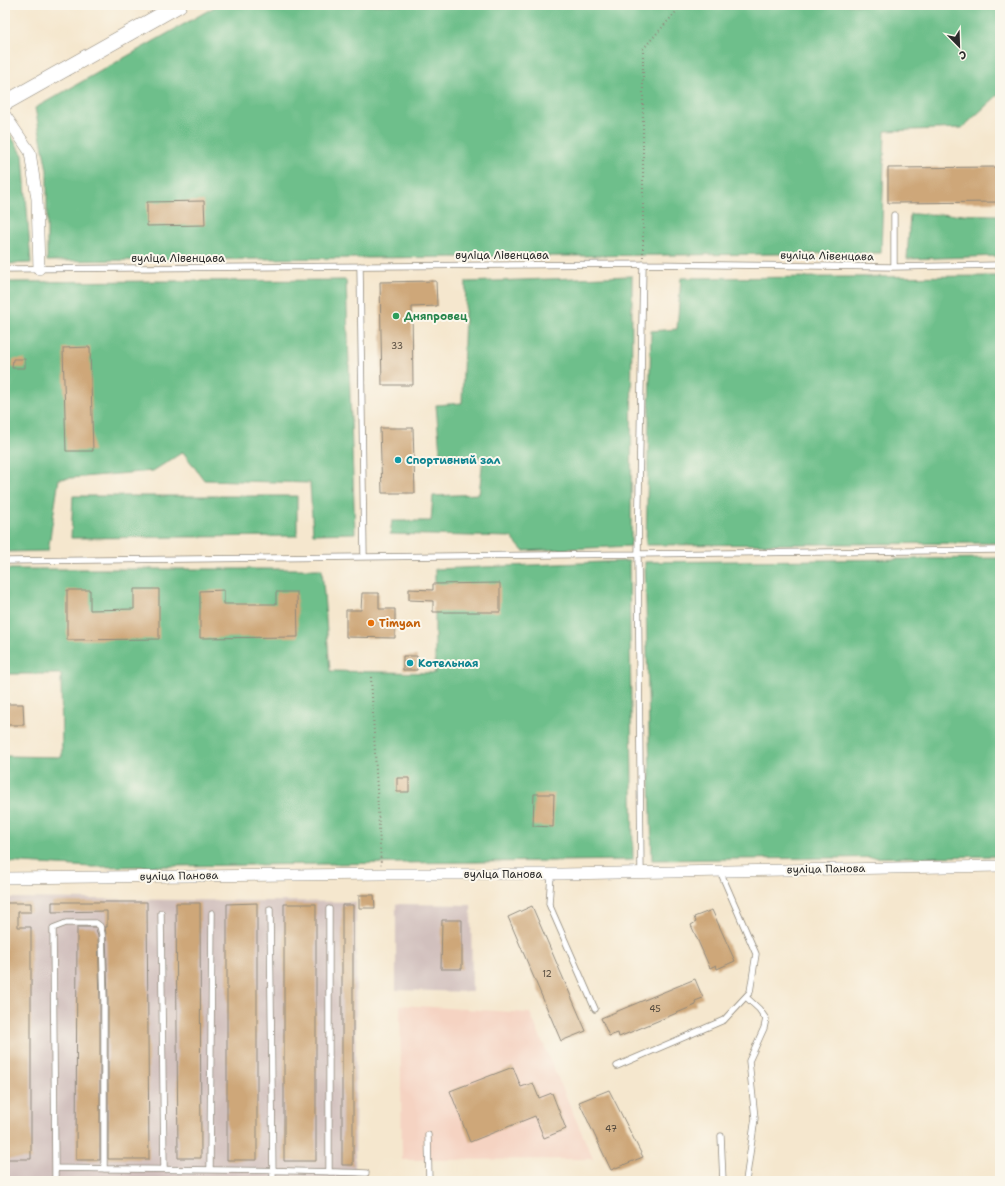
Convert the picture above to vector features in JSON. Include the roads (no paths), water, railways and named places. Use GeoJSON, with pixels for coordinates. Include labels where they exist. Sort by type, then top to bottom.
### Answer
{"type":"FeatureCollection","features":[{"type":"Feature","properties":{"kind":"street"},"geometry":{"type":"LineString","coordinates":[[5,103],[179,5]]}},
{"type":"Feature","properties":{"kind":"street"},"geometry":{"type":"LineString","coordinates":[[5,115],[30,152],[37,199],[39,269]]}},
{"type":"Feature","properties":{"kind":"street","name":"вуліца Панова"},"geometry":{"type":"LineString","coordinates":[[5,878],[381,874],[551,875],[1000,866]]}},
{"type":"Feature","properties":{"kind":"lane"},"geometry":{"type":"LineString","coordinates":[[894,215],[894,267]]}},
{"type":"Feature","properties":{"kind":"lane","name":"вуліца Лівенцава"},"geometry":{"type":"LineString","coordinates":[[5,269],[643,264],[894,267],[1000,265]]}},
{"type":"Feature","properties":{"kind":"lane"},"geometry":{"type":"LineString","coordinates":[[641,872],[638,555],[643,264]]}},
{"type":"Feature","properties":{"kind":"lane"},"geometry":{"type":"LineString","coordinates":[[360,266],[364,558]]}},
{"type":"Feature","properties":{"kind":"lane"},"geometry":{"type":"LineString","coordinates":[[5,561],[1000,550]]}},
{"type":"Feature","properties":{"kind":"lane"},"geometry":{"type":"LineString","coordinates":[[617,1066],[724,1020],[750,992],[756,954],[720,871]]}},
{"type":"Feature","properties":{"kind":"lane"},"geometry":{"type":"LineString","coordinates":[[551,875],[549,904],[595,1009]]}},
{"type":"Feature","properties":{"kind":"lane"},"geometry":{"type":"LineString","coordinates":[[270,909],[273,1181]]}},
{"type":"Feature","properties":{"kind":"lane"},"geometry":{"type":"LineString","coordinates":[[329,909],[329,1172]]}},
{"type":"Feature","properties":{"kind":"lane"},"geometry":{"type":"LineString","coordinates":[[161,913],[164,1169]]}},
{"type":"Feature","properties":{"kind":"lane"},"geometry":{"type":"LineString","coordinates":[[210,1169],[212,913]]}},
{"type":"Feature","properties":{"kind":"lane"},"geometry":{"type":"LineString","coordinates":[[55,1181],[53,928],[66,923],[96,923],[100,926],[104,1009],[104,1169]]}},
{"type":"Feature","properties":{"kind":"lane"},"geometry":{"type":"LineString","coordinates":[[746,997],[759,1009],[766,1019],[764,1028],[749,1061],[755,1118],[746,1181]]}},
{"type":"Feature","properties":{"kind":"lane"},"geometry":{"type":"LineString","coordinates":[[428,1135],[429,1181]]}},
{"type":"Feature","properties":{"kind":"lane"},"geometry":{"type":"LineString","coordinates":[[721,1136],[723,1181]]}},
{"type":"Feature","properties":{"kind":"lane"},"geometry":{"type":"LineString","coordinates":[[55,1168],[210,1169],[366,1173]]}},
{"type":"Feature","properties":{"kind":"place","name":"Дняпровец"},"geometry":{"type":"Point","coordinates":[396,316]}},
{"type":"Feature","properties":{"kind":"place","name":"Спортивный зал"},"geometry":{"type":"Point","coordinates":[398,460]}},
{"type":"Feature","properties":{"kind":"place","name":"Timyan"},"geometry":{"type":"Point","coordinates":[371,623]}},
{"type":"Feature","properties":{"kind":"place","name":"Котельная"},"geometry":{"type":"Point","coordinates":[410,663]}}]}
